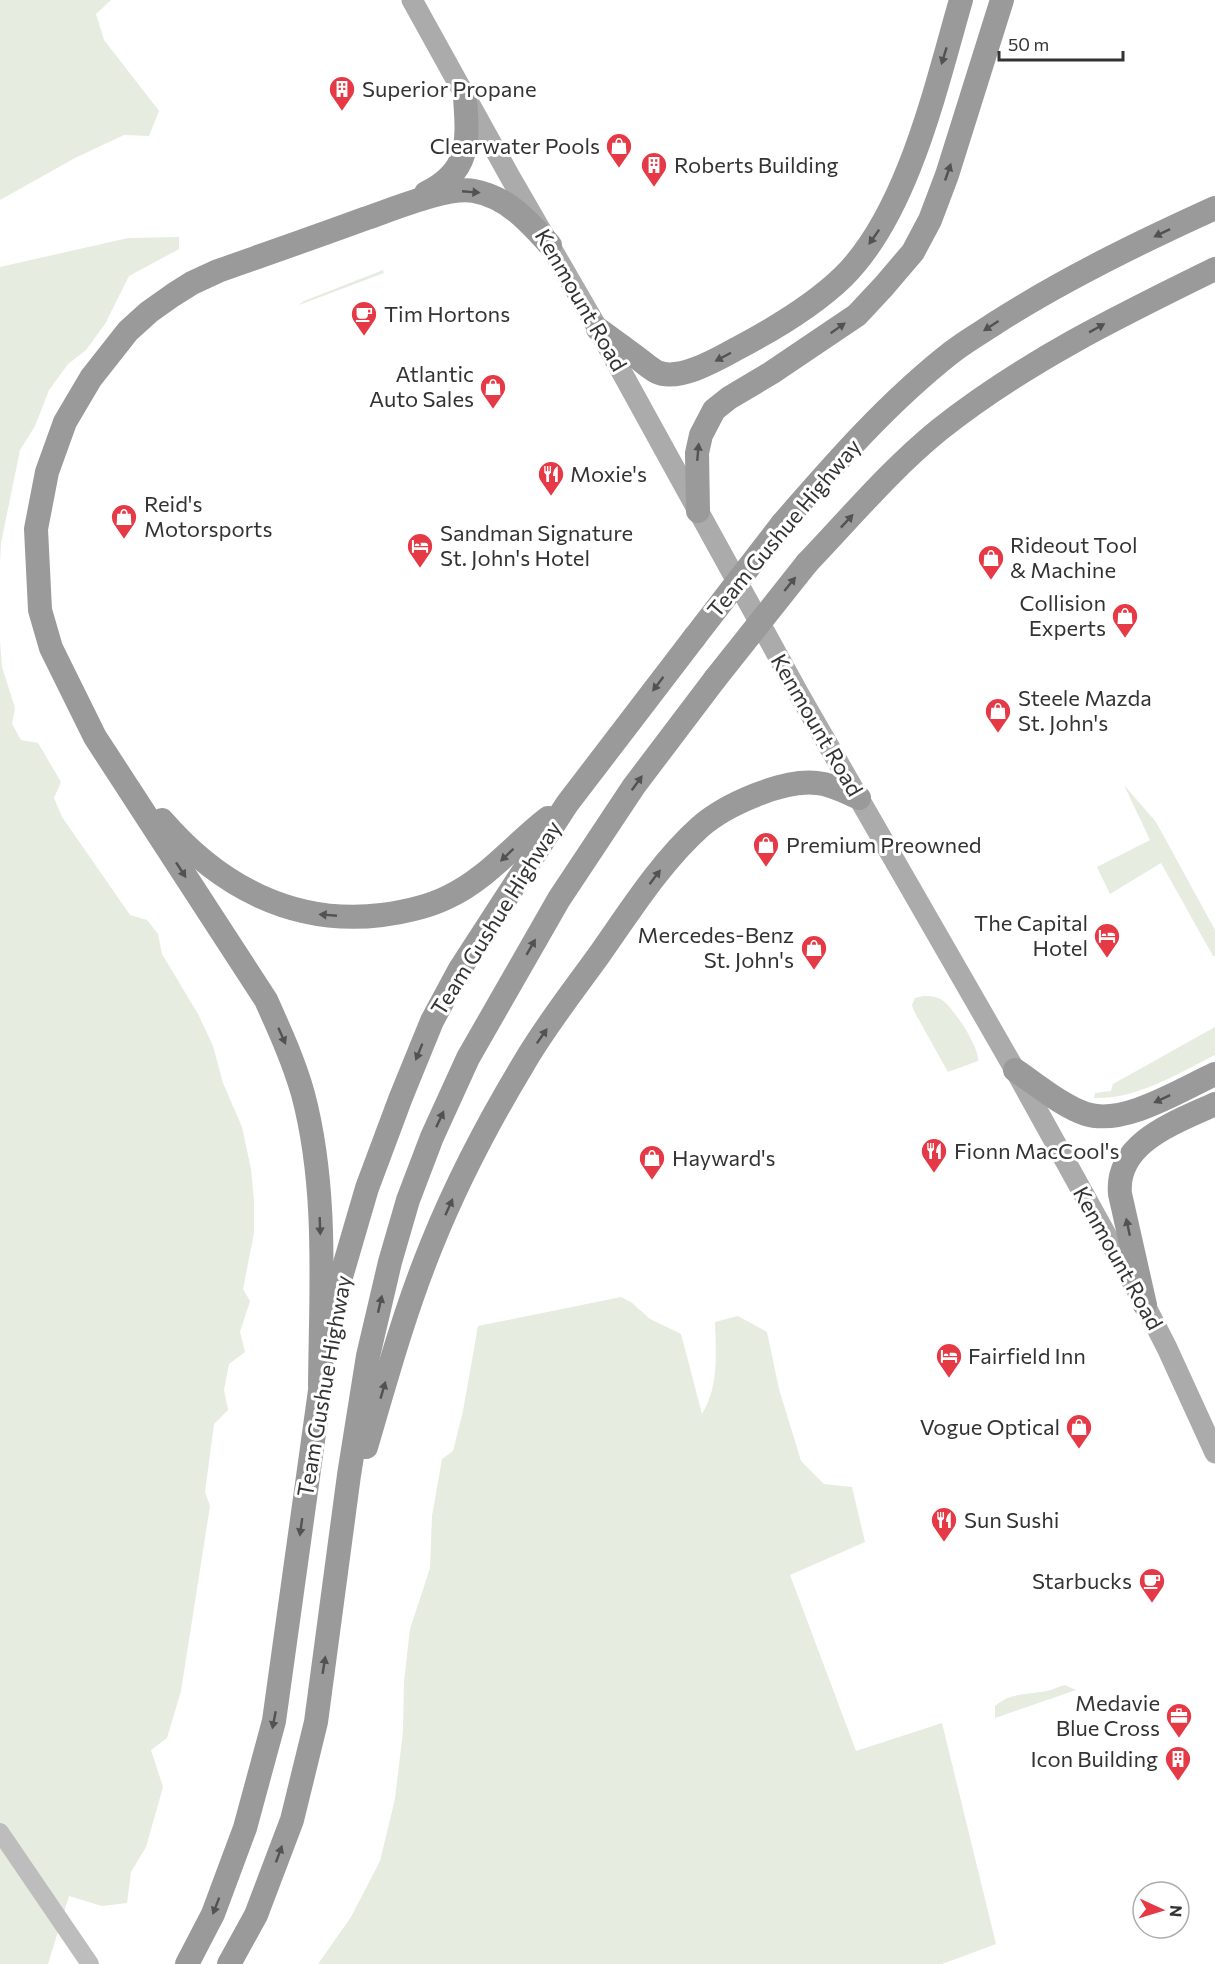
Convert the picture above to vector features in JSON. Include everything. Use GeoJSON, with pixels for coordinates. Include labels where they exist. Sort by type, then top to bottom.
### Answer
{"type":"FeatureCollection","features":[{"type":"Feature","properties":{"kind":"highway"},"geometry":{"type":"LineString","coordinates":[[598,329],[658,372],[673,375],[716,361],[762,335],[806,306],[843,277],[877,235],[900,190],[921,132],[961,0]]}},
{"type":"Feature","properties":{"kind":"highway"},"geometry":{"type":"LineString","coordinates":[[698,511],[697,453],[700,435],[714,410],[857,315],[913,252],[930,220],[947,175],[1002,0]]}},
{"type":"Feature","properties":{"kind":"highway"},"geometry":{"type":"LineString","coordinates":[[394,208],[436,188],[459,169],[468,137],[465,97]]}},
{"type":"Feature","properties":{"kind":"highway"},"geometry":{"type":"LineString","coordinates":[[320,1385],[319,1201],[314,1147],[305,1105],[286,1045],[266,1000],[95,737],[51,648],[40,610],[36,528],[47,472],[65,422],[91,378],[128,331],[149,312],[183,289],[218,271],[394,208],[448,192],[470,190],[487,194],[519,212],[549,245]]}},
{"type":"Feature","properties":{"kind":"highway","name":"Team Gushue Highway"},"geometry":{"type":"LineString","coordinates":[[187,1964],[213,1914],[245,1828],[274,1721],[320,1385],[341,1277],[368,1188],[401,1097],[432,1021],[460,969],[567,804],[782,524],[845,451],[894,402],[953,351],[1028,303],[1104,261],[1215,208]]}},
{"type":"Feature","properties":{"kind":"highway","name":"Team Gushue Highway"},"geometry":{"type":"LineString","coordinates":[[229,1964],[256,1915],[292,1820],[316,1722],[349,1475],[368,1356],[390,1262],[408,1200],[432,1137],[468,1058],[559,899],[634,786],[715,680],[807,563],[901,464],[958,416],[1046,356],[1118,316],[1215,269]]}},
{"type":"Feature","properties":{"kind":"highway"},"geometry":{"type":"LineString","coordinates":[[115,767],[169,829],[222,876],[263,899],[310,914],[357,918],[405,912],[448,897],[493,868],[537,826],[567,804]]}},
{"type":"Feature","properties":{"kind":"highway"},"geometry":{"type":"LineString","coordinates":[[340,1548],[364,1455],[401,1330],[432,1244],[470,1160],[532,1051],[660,870],[701,827],[726,810],[749,799],[800,783],[829,784],[859,798]]}},
{"type":"Feature","properties":{"kind":"highway"},"geometry":{"type":"LineString","coordinates":[[1015,1070],[1085,1114],[1103,1117],[1123,1115],[1140,1109],[1215,1074]]}},
{"type":"Feature","properties":{"kind":"highway"},"geometry":{"type":"LineString","coordinates":[[1145,1305],[1120,1194],[1119,1184],[1123,1166],[1134,1150],[1149,1137],[1215,1104]]}},
{"type":"Feature","properties":{"kind":"main road","name":"Kenmount Road"},"geometry":{"type":"LineString","coordinates":[[412,0],[1145,1305],[1215,1453]]}},
{"type":"Feature","properties":{"kind":"street"},"geometry":{"type":"LineString","coordinates":[[0,1832],[90,1964]]}},
{"type":"Feature","properties":{"kind":"shaded area"},"geometry":{"type":"Polygon","coordinates":[[[0,0],[111,0],[96,14],[104,40],[159,111],[149,136],[124,135],[75,158],[0,200],[0,0]]]}},
{"type":"Feature","properties":{"kind":"shaded area"},"geometry":{"type":"Polygon","coordinates":[[[179,237],[179,249],[129,276],[105,324],[86,350],[68,364],[49,390],[35,426],[20,450],[1,543],[0,563],[0,267],[128,238],[179,237]]]}},
{"type":"Feature","properties":{"kind":"shaded area"},"geometry":{"type":"Polygon","coordinates":[[[383,270],[384,273],[299,305],[304,301],[383,270]]]}},
{"type":"Feature","properties":{"kind":"shaded area"},"geometry":{"type":"Polygon","coordinates":[[[0,641],[2,667],[15,708],[12,724],[21,740],[38,743],[61,782],[54,798],[62,817],[130,915],[147,920],[158,934],[162,954],[198,1014],[213,1046],[223,1083],[242,1127],[251,1169],[254,1200],[254,1233],[243,1289],[250,1301],[240,1332],[245,1352],[229,1364],[224,1390],[228,1410],[214,1424],[205,1492],[210,1506],[181,1691],[167,1738],[151,1750],[163,1787],[146,1847],[131,1872],[127,1903],[102,1906],[69,1896],[48,1964],[0,1964],[0,641]]]}},
{"type":"Feature","properties":{"kind":"shaded area"},"geometry":{"type":"Polygon","coordinates":[[[1124,785],[1156,822],[1215,930],[1215,956],[1161,863],[1110,894],[1097,867],[1150,840],[1124,785]]]}},
{"type":"Feature","properties":{"kind":"shaded area"},"geometry":{"type":"Polygon","coordinates":[[[923,996],[940,999],[953,1011],[975,1047],[978,1061],[948,1072],[912,1005],[915,998],[923,996]]]}},
{"type":"Feature","properties":{"kind":"shaded area"},"geometry":{"type":"Polygon","coordinates":[[[1215,1027],[1215,1055],[1142,1090],[1094,1098],[1095,1093],[1111,1091],[1113,1084],[1215,1027]]]}},
{"type":"Feature","properties":{"kind":"shaded area"},"geometry":{"type":"Polygon","coordinates":[[[621,1297],[631,1302],[650,1319],[681,1334],[702,1414],[714,1381],[715,1322],[738,1316],[767,1332],[779,1389],[801,1461],[824,1484],[852,1487],[865,1542],[790,1575],[856,1751],[942,1723],[996,1944],[942,1964],[318,1964],[351,1917],[380,1861],[395,1799],[403,1731],[404,1682],[410,1629],[430,1568],[432,1516],[442,1459],[453,1451],[463,1411],[478,1326],[621,1297]]]}},
{"type":"Feature","properties":{"kind":"shaded area"},"geometry":{"type":"Polygon","coordinates":[[[1065,1685],[1076,1690],[995,1718],[995,1706],[1007,1698],[1065,1685]]]}},
{"type":"Feature","properties":{"kind":"place","name":"Superior Propane"},"geometry":{"type":"Point","coordinates":[342,112]}},
{"type":"Feature","properties":{"kind":"place","name":"Clearwater Pools"},"geometry":{"type":"Point","coordinates":[619,169]}},
{"type":"Feature","properties":{"kind":"place","name":"Roberts Building"},"geometry":{"type":"Point","coordinates":[654,188]}},
{"type":"Feature","properties":{"kind":"place","name":"Tim Hortons"},"geometry":{"type":"Point","coordinates":[364,337]}},
{"type":"Feature","properties":{"kind":"place","name":"Atlantic Auto Sales"},"geometry":{"type":"Point","coordinates":[493,410]}},
{"type":"Feature","properties":{"kind":"place","name":"Moxie's"},"geometry":{"type":"Point","coordinates":[551,497]}},
{"type":"Feature","properties":{"kind":"place","name":"Reid's Motorsports"},"geometry":{"type":"Point","coordinates":[124,540]}},
{"type":"Feature","properties":{"kind":"place","name":"Sandman Signature St. John's Hotel"},"geometry":{"type":"Point","coordinates":[420,569]}},
{"type":"Feature","properties":{"kind":"place","name":"Rideout Tool & Machine"},"geometry":{"type":"Point","coordinates":[991,581]}},
{"type":"Feature","properties":{"kind":"place","name":"Collision Experts"},"geometry":{"type":"Point","coordinates":[1125,639]}},
{"type":"Feature","properties":{"kind":"place","name":"Steele Mazda St. John's"},"geometry":{"type":"Point","coordinates":[998,734]}},
{"type":"Feature","properties":{"kind":"place","name":"Premium Preowned"},"geometry":{"type":"Point","coordinates":[766,868]}},
{"type":"Feature","properties":{"kind":"place","name":"The Capital Hotel"},"geometry":{"type":"Point","coordinates":[1107,959]}},
{"type":"Feature","properties":{"kind":"place","name":"Mercedes-Benz St. John's"},"geometry":{"type":"Point","coordinates":[814,971]}},
{"type":"Feature","properties":{"kind":"place","name":"Fionn MacCool's"},"geometry":{"type":"Point","coordinates":[934,1174]}},
{"type":"Feature","properties":{"kind":"place","name":"Hayward's"},"geometry":{"type":"Point","coordinates":[652,1181]}},
{"type":"Feature","properties":{"kind":"place","name":"Fairfield Inn"},"geometry":{"type":"Point","coordinates":[949,1379]}},
{"type":"Feature","properties":{"kind":"place","name":"Vogue Optical"},"geometry":{"type":"Point","coordinates":[1079,1450]}},
{"type":"Feature","properties":{"kind":"place","name":"Sun Sushi"},"geometry":{"type":"Point","coordinates":[944,1543]}},
{"type":"Feature","properties":{"kind":"place","name":"Starbucks"},"geometry":{"type":"Point","coordinates":[1152,1604]}},
{"type":"Feature","properties":{"kind":"place","name":"Medavie Blue Cross"},"geometry":{"type":"Point","coordinates":[1179,1739]}},
{"type":"Feature","properties":{"kind":"place","name":"Icon Building"},"geometry":{"type":"Point","coordinates":[1178,1782]}}]}
